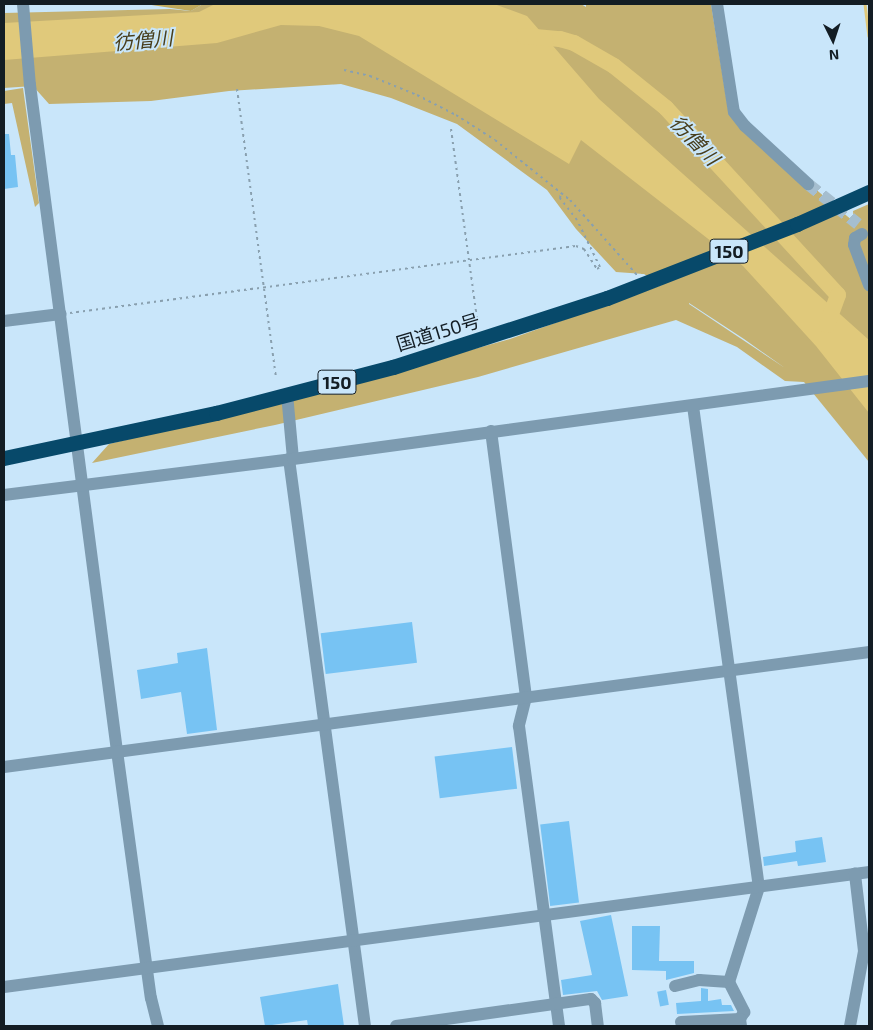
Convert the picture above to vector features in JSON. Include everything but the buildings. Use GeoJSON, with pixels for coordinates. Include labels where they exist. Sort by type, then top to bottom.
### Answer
{"type":"FeatureCollection","features":[{"type":"Feature","properties":{"kind":"highway","name":"国道150号"},"geometry":{"type":"LineString","coordinates":[[4,458],[216,413],[349,379],[472,342],[646,283],[797,224],[869,192]]}},
{"type":"Feature","properties":{"kind":"street"},"geometry":{"type":"LineString","coordinates":[[23,4],[30,85],[117,751],[151,998],[158,1026]]}},
{"type":"Feature","properties":{"kind":"street"},"geometry":{"type":"LineString","coordinates":[[717,4],[734,112],[745,126],[808,184]]}},
{"type":"Feature","properties":{"kind":"street"},"geometry":{"type":"LineString","coordinates":[[869,266],[861,246],[860,229],[854,244],[869,285]]}},
{"type":"Feature","properties":{"kind":"street"},"geometry":{"type":"LineString","coordinates":[[4,321],[61,314]]}},
{"type":"Feature","properties":{"kind":"street"},"geometry":{"type":"LineString","coordinates":[[4,495],[291,459],[869,381]]}},
{"type":"Feature","properties":{"kind":"street"},"geometry":{"type":"LineString","coordinates":[[287,394],[291,459],[364,1026]]}},
{"type":"Feature","properties":{"kind":"street"},"geometry":{"type":"LineString","coordinates":[[681,1022],[740,1023],[744,1012],[729,982],[759,887],[693,406]]}},
{"type":"Feature","properties":{"kind":"street"},"geometry":{"type":"LineString","coordinates":[[490,431],[526,697],[519,726],[559,1026]]}},
{"type":"Feature","properties":{"kind":"street"},"geometry":{"type":"LineString","coordinates":[[4,766],[869,652]]}},
{"type":"Feature","properties":{"kind":"street"},"geometry":{"type":"LineString","coordinates":[[4,987],[869,872]]}},
{"type":"Feature","properties":{"kind":"street"},"geometry":{"type":"LineString","coordinates":[[850,1026],[864,951],[855,874]]}},
{"type":"Feature","properties":{"kind":"street"},"geometry":{"type":"LineString","coordinates":[[675,986],[699,980],[729,982]]}},
{"type":"Feature","properties":{"kind":"street"},"geometry":{"type":"LineString","coordinates":[[396,1026],[591,999],[595,1003],[598,1026]]}},
{"type":"Feature","properties":{"kind":"path"},"geometry":{"type":"LineString","coordinates":[[344,70],[378,79],[417,95],[456,115],[496,140],[561,193],[618,256],[646,283]]}},
{"type":"Feature","properties":{"kind":"path"},"geometry":{"type":"LineString","coordinates":[[237,89],[276,378]]}},
{"type":"Feature","properties":{"kind":"path"},"geometry":{"type":"LineString","coordinates":[[451,129],[477,320]]}},
{"type":"Feature","properties":{"kind":"path"},"geometry":{"type":"LineString","coordinates":[[61,314],[576,246],[584,249],[597,269],[600,267],[577,220],[560,198],[561,193]]}},
{"type":"Feature","properties":{"kind":"shaded area"},"geometry":{"type":"Polygon","coordinates":[[[145,4],[203,4],[191,11],[145,4]]]}},
{"type":"Feature","properties":{"kind":"shaded area"},"geometry":{"type":"Polygon","coordinates":[[[203,4],[581,4],[586,7],[586,4],[711,4],[729,115],[854,222],[853,211],[869,204],[869,462],[804,382],[785,381],[737,347],[676,320],[478,377],[275,425],[92,463],[109,444],[338,387],[510,339],[662,285],[644,274],[616,272],[576,229],[547,190],[457,124],[391,98],[341,84],[229,91],[151,101],[49,104],[33,86],[4,88],[4,13],[170,9],[191,11],[203,4]],[[689,303],[785,368],[744,339],[689,303]]]}},
{"type":"Feature","properties":{"kind":"shaded area"},"geometry":{"type":"Polygon","coordinates":[[[23,88],[39,203],[35,207],[12,103],[4,104],[4,91],[23,88]]]}},
{"type":"Feature","properties":{"kind":"water"},"geometry":{"type":"Polygon","coordinates":[[[215,4],[494,4],[527,16],[599,99],[869,340],[869,413],[816,346],[743,266],[581,140],[569,164],[359,36],[319,26],[281,25],[217,43],[4,60],[4,23],[199,12],[215,4]]]}},
{"type":"Feature","properties":{"kind":"waterway"},"geometry":{"type":"LineString","coordinates":[[865,4],[869,36]]}},
{"type":"Feature","properties":{"kind":"waterway","name":"彷僧川"},"geometry":{"type":"LineString","coordinates":[[524,36],[560,39],[574,43],[614,66],[666,108],[838,295],[827,325]]}},
{"type":"Feature","properties":{"kind":"tunnel"},"geometry":{"type":"LineString","coordinates":[[808,184],[858,224]]}}]}
